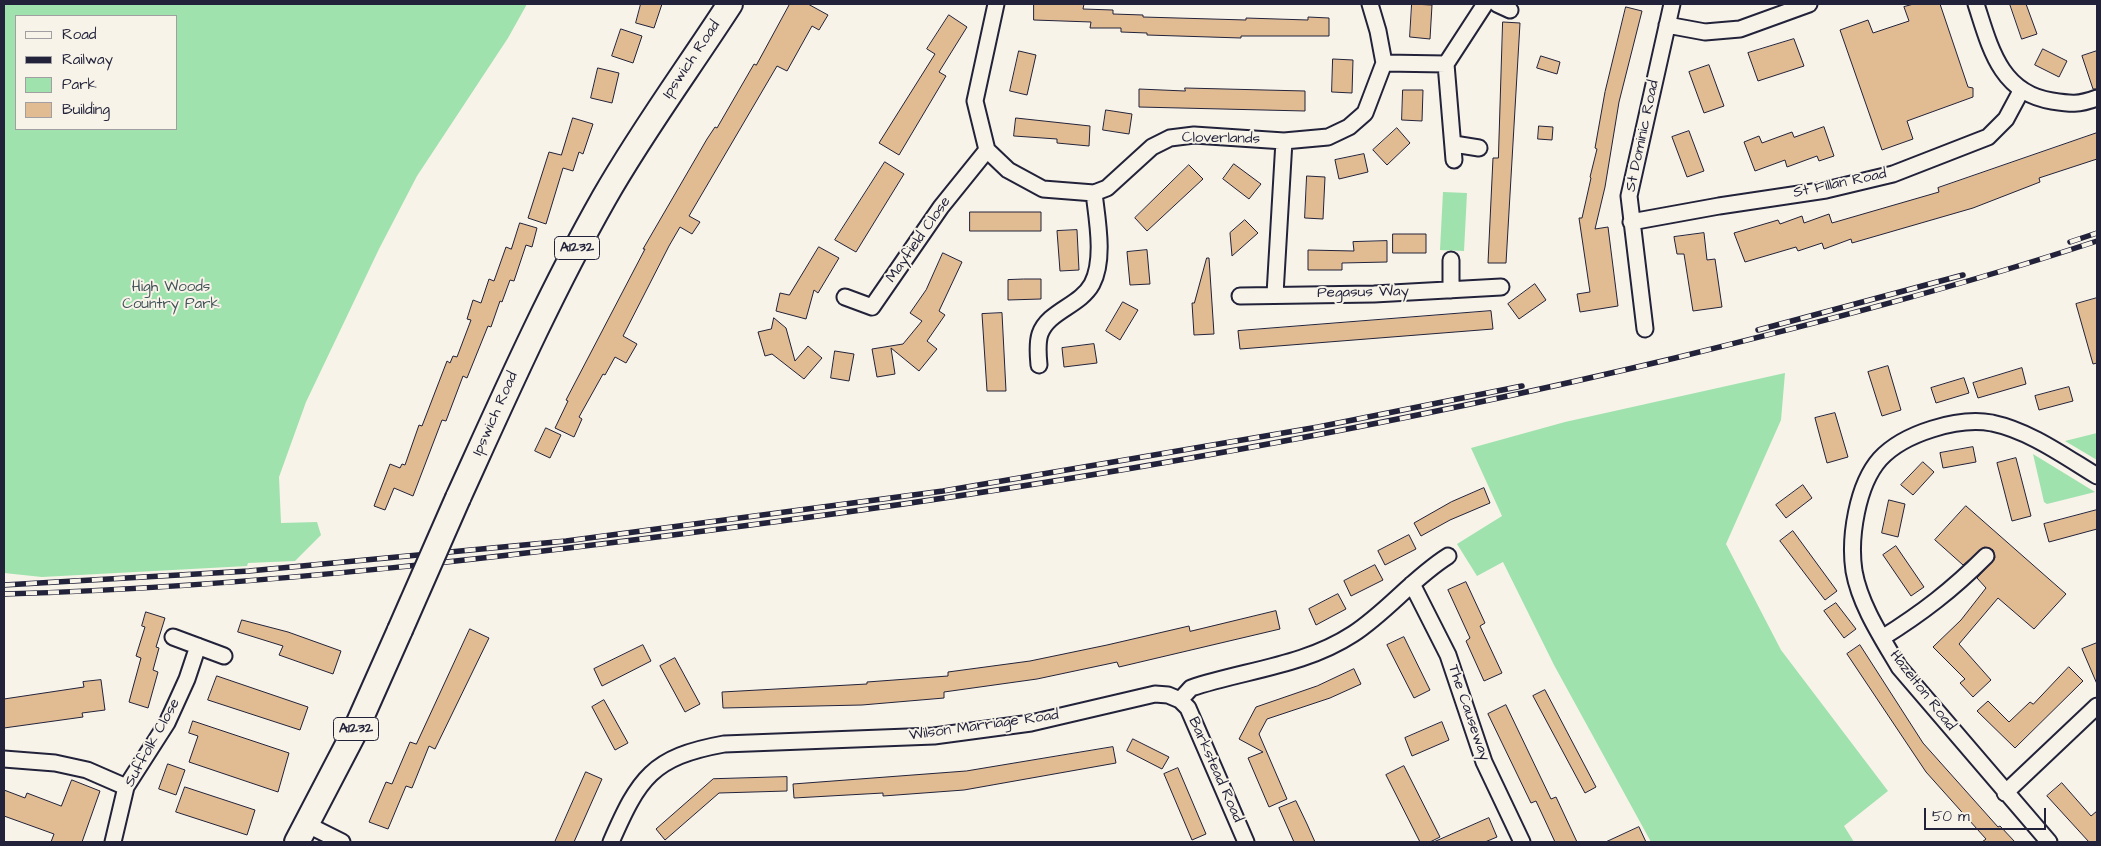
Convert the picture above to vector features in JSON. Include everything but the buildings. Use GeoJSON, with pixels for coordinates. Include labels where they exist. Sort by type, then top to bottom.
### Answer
{"type":"FeatureCollection","features":[{"type":"Feature","properties":{"kind":"main road","name":"Ipswich Road"},"geometry":{"type":"LineString","coordinates":[[301,833],[356,729],[524,350],[600,205],[661,106],[730,4]]}},
{"type":"Feature","properties":{"kind":"street"},"geometry":{"type":"LineString","coordinates":[[996,4],[975,101],[987,150],[1008,170],[1043,189],[1094,192],[1098,231],[1098,270],[1092,285],[1081,298],[1046,323],[1039,335],[1039,365]]}},
{"type":"Feature","properties":{"kind":"street"},"geometry":{"type":"LineString","coordinates":[[1370,4],[1378,31],[1384,63],[1446,64]]}},
{"type":"Feature","properties":{"kind":"street"},"geometry":{"type":"LineString","coordinates":[[1454,160],[1446,64],[1485,4]]}},
{"type":"Feature","properties":{"kind":"street","name":"St Dominic Road"},"geometry":{"type":"LineString","coordinates":[[1645,330],[1629,196],[1672,4]]}},
{"type":"Feature","properties":{"kind":"street"},"geometry":{"type":"LineString","coordinates":[[1667,25],[1705,32],[1740,29],[1809,4]]}},
{"type":"Feature","properties":{"kind":"street"},"geometry":{"type":"LineString","coordinates":[[1976,4],[1998,64],[2021,91],[2046,100],[2077,105],[2097,98]]}},
{"type":"Feature","properties":{"kind":"street","name":"Cloverlands"},"geometry":{"type":"LineString","coordinates":[[1094,192],[1107,188],[1152,148],[1170,138],[1194,135],[1284,141],[1328,137],[1349,127],[1365,113],[1384,63]]}},
{"type":"Feature","properties":{"kind":"street","name":"St Fillan Road"},"geometry":{"type":"LineString","coordinates":[[1631,222],[1719,206],[1826,190],[1893,174],[1988,137],[2006,119],[2021,91]]}},
{"type":"Feature","properties":{"kind":"street"},"geometry":{"type":"LineString","coordinates":[[1275,294],[1284,141]]}},
{"type":"Feature","properties":{"kind":"street"},"geometry":{"type":"LineString","coordinates":[[1454,144],[1479,148]]}},
{"type":"Feature","properties":{"kind":"street","name":"Mayfield Close"},"geometry":{"type":"LineString","coordinates":[[845,297],[872,308],[941,207],[987,150]]}},
{"type":"Feature","properties":{"kind":"street"},"geometry":{"type":"LineString","coordinates":[[1452,260],[1452,290]]}},
{"type":"Feature","properties":{"kind":"street","name":"Pegasus Way"},"geometry":{"type":"LineString","coordinates":[[1240,296],[1374,294],[1501,287]]}},
{"type":"Feature","properties":{"kind":"street","name":"Hazelton Road"},"geometry":{"type":"LineString","coordinates":[[2048,842],[2005,794],[1899,667],[1882,638],[1862,599],[1854,573],[1852,547],[1855,512],[1867,483],[1880,459],[1913,436],[1954,423],[1992,423],[2024,434],[2097,476]]}},
{"type":"Feature","properties":{"kind":"street"},"geometry":{"type":"LineString","coordinates":[[1180,700],[1191,688],[1307,658],[1329,647],[1353,634],[1379,614],[1429,568],[1448,556]]}},
{"type":"Feature","properties":{"kind":"street"},"geometry":{"type":"LineString","coordinates":[[1882,638],[1925,611],[1954,587],[1986,556]]}},
{"type":"Feature","properties":{"kind":"street","name":"The Causeway"},"geometry":{"type":"LineString","coordinates":[[1412,584],[1448,655],[1484,762],[1522,842]]}},
{"type":"Feature","properties":{"kind":"street"},"geometry":{"type":"LineString","coordinates":[[173,637],[224,656]]}},
{"type":"Feature","properties":{"kind":"street","name":"Suffolk Close"},"geometry":{"type":"LineString","coordinates":[[113,842],[126,787],[167,723],[187,679],[198,646]]}},
{"type":"Feature","properties":{"kind":"street","name":"Wilson Marriage Road"},"geometry":{"type":"LineString","coordinates":[[611,842],[630,801],[643,782],[658,766],[693,750],[724,744],[934,736],[1031,723],[1155,694],[1168,695],[1180,700]]}},
{"type":"Feature","properties":{"kind":"street","name":"Barkstead Road"},"geometry":{"type":"LineString","coordinates":[[1180,700],[1188,708],[1246,842]]}},
{"type":"Feature","properties":{"kind":"street"},"geometry":{"type":"LineString","coordinates":[[2005,794],[2097,706]]}},
{"type":"Feature","properties":{"kind":"street"},"geometry":{"type":"LineString","coordinates":[[4,759],[46,762],[87,770],[126,787]]}},
{"type":"Feature","properties":{"kind":"street"},"geometry":{"type":"LineString","coordinates":[[301,833],[342,842]]}},
{"type":"Feature","properties":{"kind":"green space","name":"High Woods Country Park"},"geometry":{"type":"Polygon","coordinates":[[[4,4],[527,4],[508,38],[417,176],[379,249],[306,402],[279,477],[281,523],[317,522],[321,535],[295,561],[248,563],[247,566],[42,577],[4,573],[4,4]]]}},
{"type":"Feature","properties":{"kind":"green space"},"geometry":{"type":"Polygon","coordinates":[[[1443,192],[1467,193],[1464,251],[1440,250],[1443,192]]]}},
{"type":"Feature","properties":{"kind":"green space"},"geometry":{"type":"Polygon","coordinates":[[[1785,373],[1781,420],[1726,544],[1781,650],[1888,791],[1844,826],[1854,842],[1651,842],[1554,665],[1503,562],[1477,576],[1457,544],[1502,516],[1471,448],[1565,422],[1785,373]]]}},
{"type":"Feature","properties":{"kind":"green space"},"geometry":{"type":"Polygon","coordinates":[[[2097,433],[2097,460],[2065,441],[2097,433]]]}},
{"type":"Feature","properties":{"kind":"green space"},"geometry":{"type":"Polygon","coordinates":[[[2033,454],[2095,492],[2047,504],[2044,502],[2033,454]]]}},
{"type":"Feature","properties":{"kind":"railway"},"geometry":{"type":"LineString","coordinates":[[2070,242],[2097,233]]}},
{"type":"Feature","properties":{"kind":"railway"},"geometry":{"type":"LineString","coordinates":[[4,594],[199,584],[393,568],[781,521],[1118,471],[1453,408],[1675,358],[1887,304],[2097,241]]}},
{"type":"Feature","properties":{"kind":"railway"},"geometry":{"type":"LineString","coordinates":[[1758,330],[1963,275]]}},
{"type":"Feature","properties":{"kind":"railway"},"geometry":{"type":"LineString","coordinates":[[4,585],[249,571],[566,541],[943,491],[1318,427],[1522,386]]}}]}
